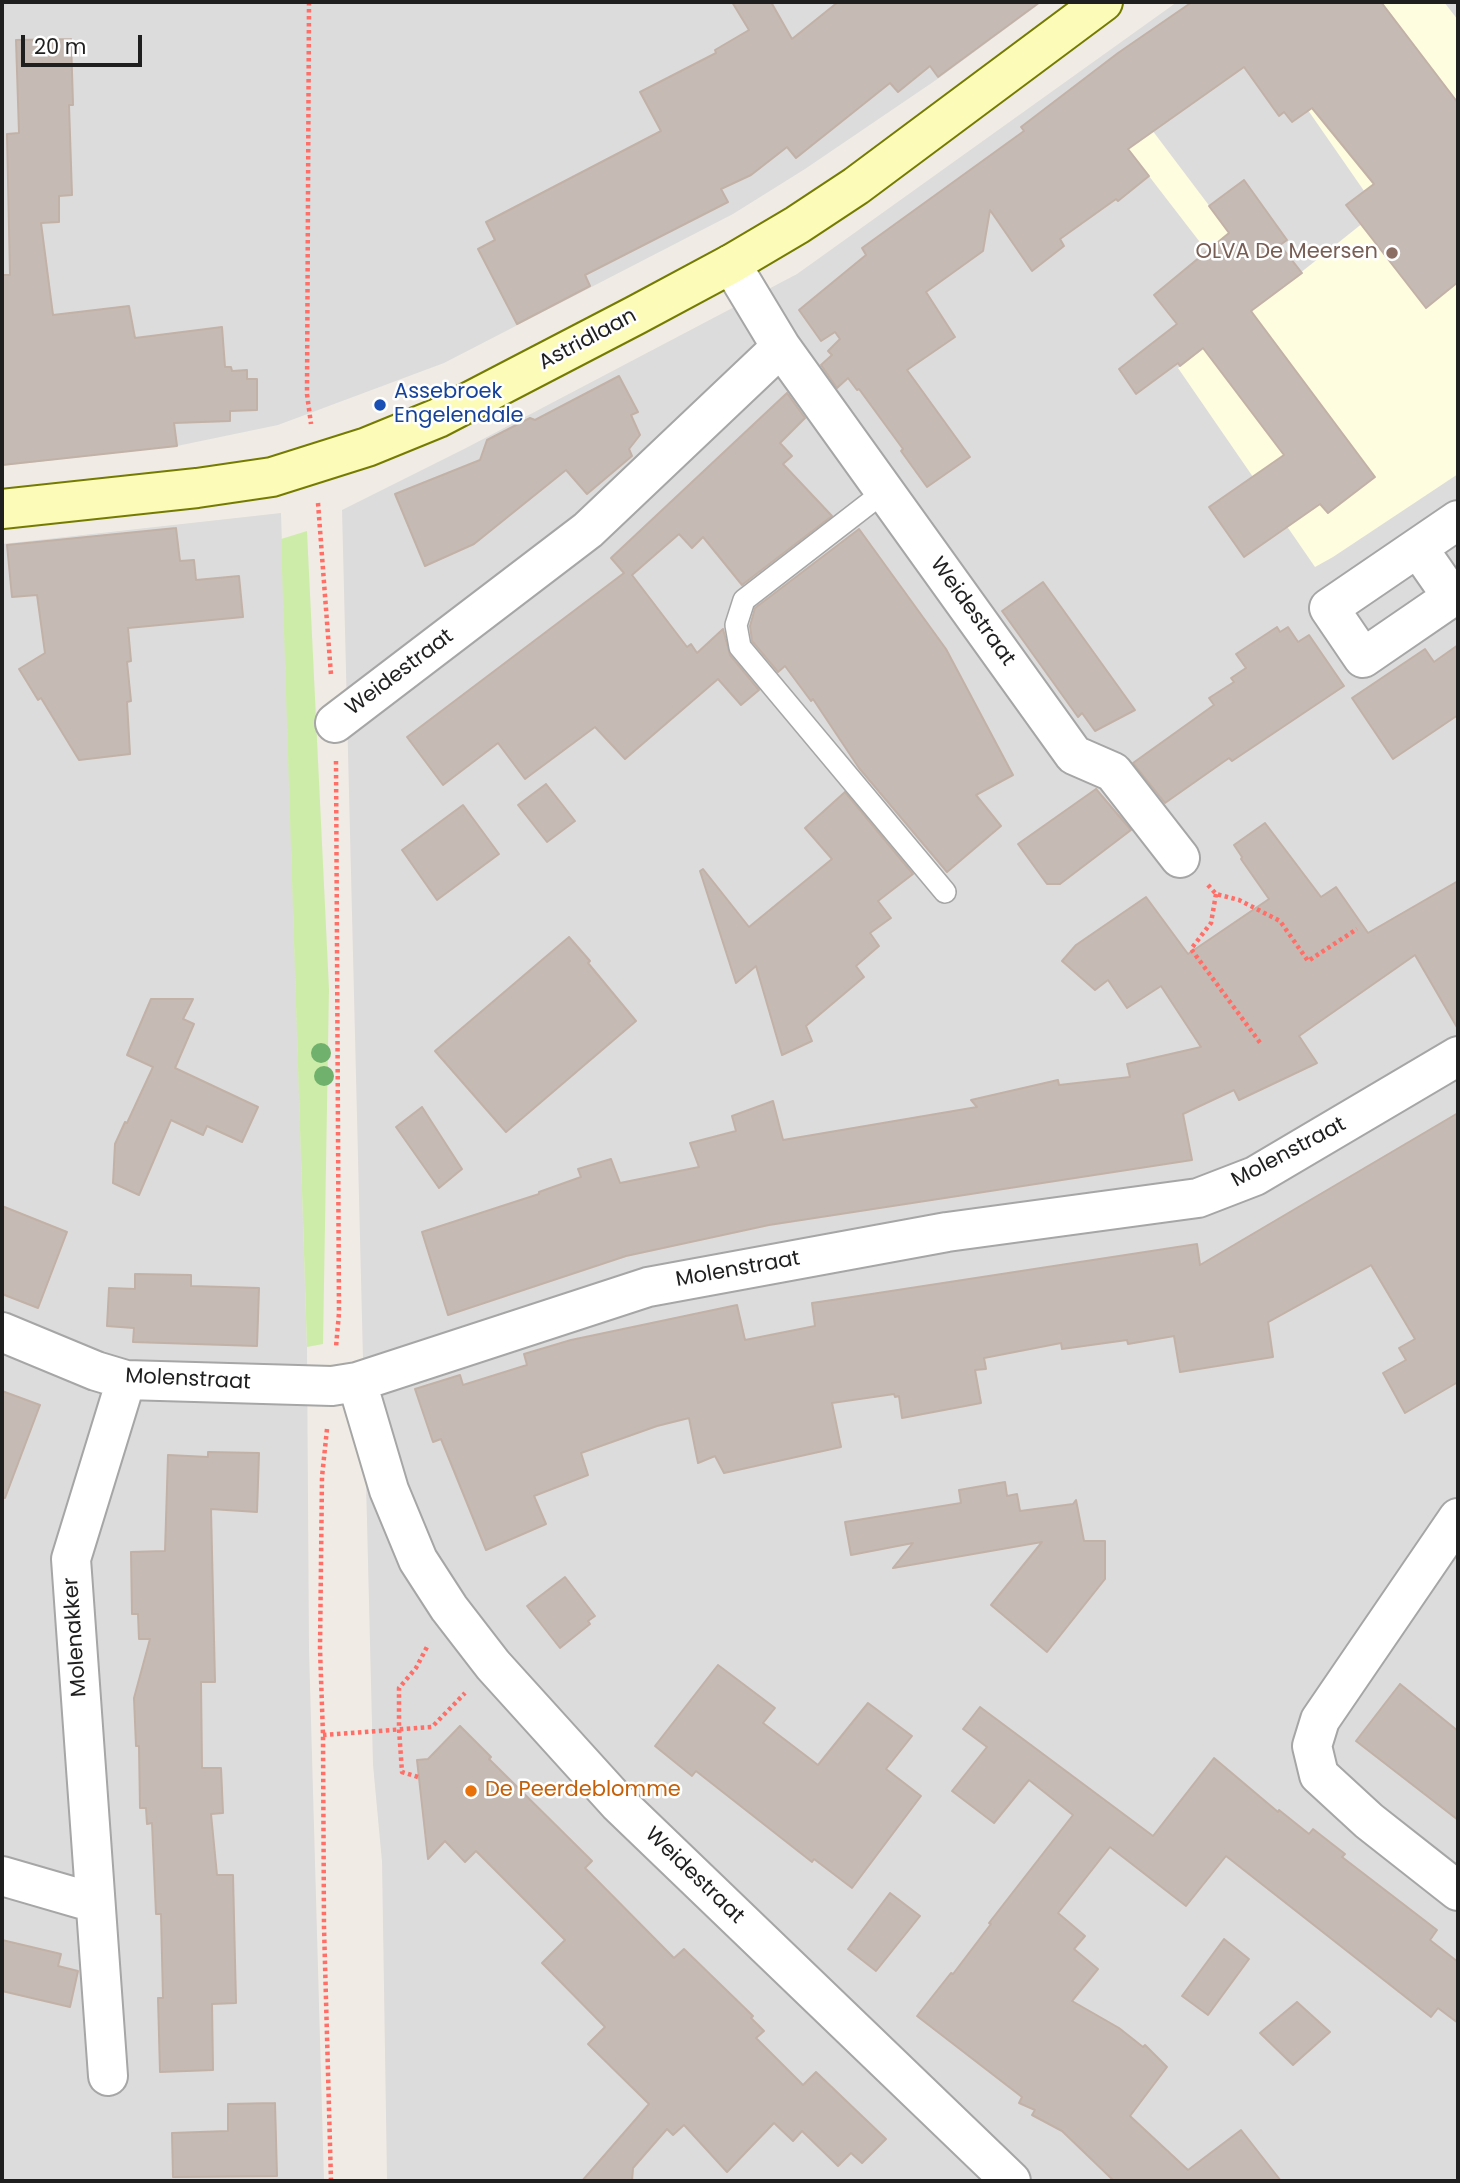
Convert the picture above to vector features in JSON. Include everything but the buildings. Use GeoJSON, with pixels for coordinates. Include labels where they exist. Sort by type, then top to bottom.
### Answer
{"type":"FeatureCollection","features":[{"type":"Feature","properties":{"kind":"main road","name":"Astridlaan"},"geometry":{"type":"LineString","coordinates":[[2,509],[272,477],[367,447],[438,418],[731,264],[797,225],[856,186],[1103,2]]}},
{"type":"Feature","properties":{"kind":"street","name":"Weidestraat"},"geometry":{"type":"LineString","coordinates":[[731,264],[781,346],[1074,755],[1113,772],[1180,858]]}},
{"type":"Feature","properties":{"kind":"street","name":"Weidestraat"},"geometry":{"type":"LineString","coordinates":[[335,723],[588,530],[781,346]]}},
{"type":"Feature","properties":{"kind":"street"},"geometry":{"type":"LineString","coordinates":[[1418,548],[1458,520]]}},
{"type":"Feature","properties":{"kind":"street","name":"Molenstraat"},"geometry":{"type":"LineString","coordinates":[[2,1332],[96,1371],[126,1380],[344,1384],[648,1287],[947,1232],[1198,1198],[1255,1176],[1458,1056]]}},
{"type":"Feature","properties":{"kind":"street","name":"Molenakker"},"geometry":{"type":"LineString","coordinates":[[108,2076],[71,1559],[126,1380]]}},
{"type":"Feature","properties":{"kind":"street","name":"Weidestraat"},"geometry":{"type":"LineString","coordinates":[[344,1384],[418,1560],[449,1608],[494,1665],[618,1803],[1011,2181]]}},
{"type":"Feature","properties":{"kind":"street"},"geometry":{"type":"LineString","coordinates":[[1458,1518],[1320,1720],[1312,1746],[1319,1775],[1369,1821],[1458,1891]]}},
{"type":"Feature","properties":{"kind":"street"},"geometry":{"type":"LineString","coordinates":[[2,1877],[95,1903]]}},
{"type":"Feature","properties":{"kind":"lane"},"geometry":{"type":"LineString","coordinates":[[885,491],[744,600],[736,625],[740,647],[945,892]]}},
{"type":"Feature","properties":{"kind":"path"},"geometry":{"type":"LineString","coordinates":[[309,2],[307,394],[335,723],[339,1313],[344,1384],[322,1477],[320,1649],[331,2181]]}},
{"type":"Feature","properties":{"kind":"path"},"geometry":{"type":"LineString","coordinates":[[1180,858],[1201,876],[1216,894],[1239,900],[1280,920],[1308,961],[1357,929]]}},
{"type":"Feature","properties":{"kind":"path"},"geometry":{"type":"LineString","coordinates":[[1216,894],[1211,923],[1191,949],[1261,1044]]}},
{"type":"Feature","properties":{"kind":"path"},"geometry":{"type":"LineString","coordinates":[[418,1777],[402,1772],[399,1688],[416,1668],[449,1608]]}},
{"type":"Feature","properties":{"kind":"path"},"geometry":{"type":"LineString","coordinates":[[323,1735],[432,1727],[494,1665]]}},
{"type":"Feature","properties":{"kind":"shaded area"},"geometry":{"type":"Polygon","coordinates":[[[2,2],[1042,2],[939,78],[805,169],[733,214],[444,363],[278,425],[177,446],[2,466],[2,2]]]}},
{"type":"Feature","properties":{"kind":"shaded area"},"geometry":{"type":"Polygon","coordinates":[[[1177,2],[1458,2],[1458,2181],[387,2181],[382,1862],[373,1765],[342,510],[797,274],[1177,2]]]}},
{"type":"Feature","properties":{"kind":"shaded area","name":"OLVA De Meersen"},"geometry":{"type":"Polygon","coordinates":[[[1228,2],[1444,2],[1458,20],[1458,474],[1315,567],[1178,368],[1253,311],[1078,84],[1103,65],[1275,293],[1378,211],[1262,44],[1228,2]]]}},
{"type":"Feature","properties":{"kind":"shaded area"},"geometry":{"type":"Polygon","coordinates":[[[281,513],[307,1347],[309,1649],[324,2181],[2,2181],[2,544],[281,513]]]}},
{"type":"Feature","properties":{"kind":"green space"},"geometry":{"type":"Polygon","coordinates":[[[307,531],[329,989],[323,1344],[307,1347],[281,539],[307,531]]]}},
{"type":"Feature","properties":{"kind":"place","name":"OLVA De Meersen"},"geometry":{"type":"Point","coordinates":[1392,253]}},
{"type":"Feature","properties":{"kind":"place","name":"Assebroek Engelendale"},"geometry":{"type":"Point","coordinates":[380,405]}},
{"type":"Feature","properties":{"kind":"place","name":"De Peerdeblomme"},"geometry":{"type":"Point","coordinates":[471,1791]}}]}
